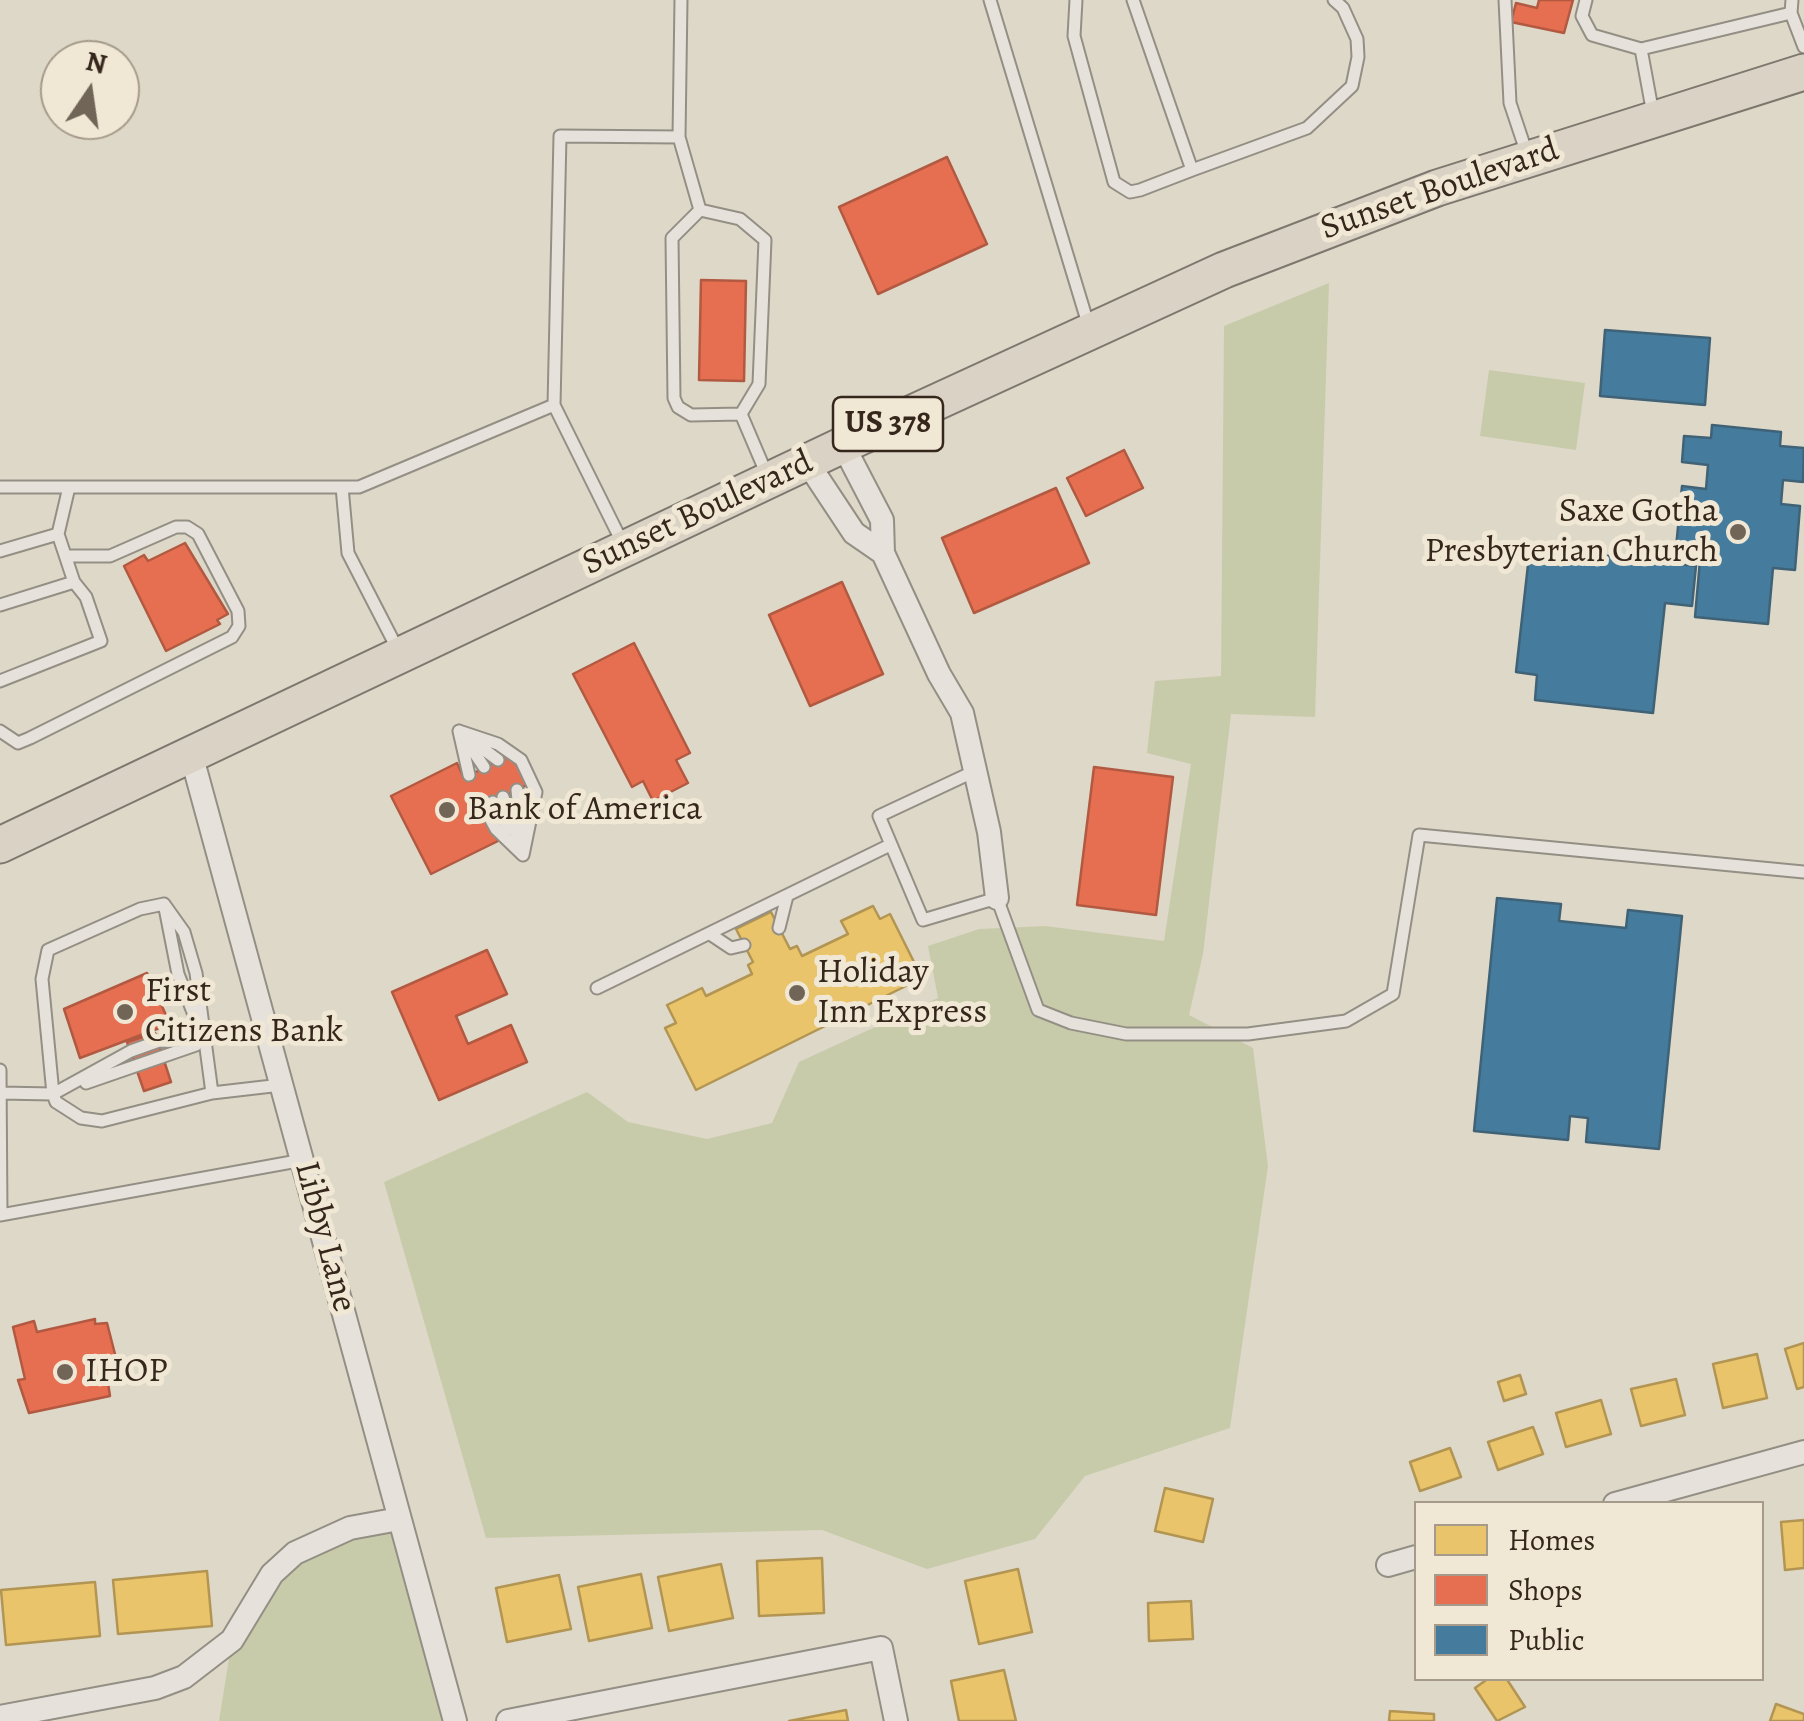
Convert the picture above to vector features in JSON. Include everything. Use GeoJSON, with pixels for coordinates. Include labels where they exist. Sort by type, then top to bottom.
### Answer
{"type":"FeatureCollection","features":[{"type":"Feature","properties":{"kind":"main road","name":"Sunset Boulevard"},"geometry":{"type":"LineString","coordinates":[[0,845],[806,462],[1313,234],[1529,158],[1804,72]]}},
{"type":"Feature","properties":{"kind":"street"},"geometry":{"type":"LineString","coordinates":[[843,445],[882,520],[883,553],[939,674],[962,712],[997,898]]}},
{"type":"Feature","properties":{"kind":"street"},"geometry":{"type":"LineString","coordinates":[[806,462],[854,533],[883,553]]}},
{"type":"Feature","properties":{"kind":"street","name":"Libby Lane"},"geometry":{"type":"LineString","coordinates":[[191,754],[454,1721]]}},
{"type":"Feature","properties":{"kind":"street"},"geometry":{"type":"LineString","coordinates":[[1626,1501],[1804,1452]]}},
{"type":"Feature","properties":{"kind":"street"},"geometry":{"type":"LineString","coordinates":[[0,1717],[155,1688],[184,1677],[232,1640],[272,1574],[295,1553],[350,1528],[398,1519]]}},
{"type":"Feature","properties":{"kind":"street"},"geometry":{"type":"LineString","coordinates":[[1388,1565],[1414,1558]]}},
{"type":"Feature","properties":{"kind":"street"},"geometry":{"type":"LineString","coordinates":[[508,1721],[881,1648],[896,1721]]}},
{"type":"Feature","properties":{"kind":"lane"},"geometry":{"type":"LineString","coordinates":[[680,0],[679,137],[700,210]]}},
{"type":"Feature","properties":{"kind":"lane"},"geometry":{"type":"LineString","coordinates":[[990,0],[1090,331]]}},
{"type":"Feature","properties":{"kind":"lane"},"geometry":{"type":"LineString","coordinates":[[1076,0],[1074,36],[1114,182],[1130,192],[1308,128],[1352,86],[1357,39],[1343,8],[1334,0]]}},
{"type":"Feature","properties":{"kind":"lane"},"geometry":{"type":"LineString","coordinates":[[1133,0],[1192,170]]}},
{"type":"Feature","properties":{"kind":"lane"},"geometry":{"type":"LineString","coordinates":[[1505,0],[1510,103],[1529,158]]}},
{"type":"Feature","properties":{"kind":"lane"},"geometry":{"type":"LineString","coordinates":[[1586,0],[1582,16],[1592,35],[1641,49],[1792,6],[1804,46]]}},
{"type":"Feature","properties":{"kind":"lane"},"geometry":{"type":"LineString","coordinates":[[1641,49],[1654,119]]}},
{"type":"Feature","properties":{"kind":"lane"},"geometry":{"type":"LineString","coordinates":[[625,549],[554,405],[560,136],[679,137]]}},
{"type":"Feature","properties":{"kind":"lane"},"geometry":{"type":"LineString","coordinates":[[700,210],[672,238],[674,398],[678,408],[691,415],[741,414]]}},
{"type":"Feature","properties":{"kind":"lane"},"geometry":{"type":"LineString","coordinates":[[700,210],[740,219],[765,240],[759,384],[741,414]]}},
{"type":"Feature","properties":{"kind":"lane"},"geometry":{"type":"LineString","coordinates":[[0,487],[359,486],[554,405]]}},
{"type":"Feature","properties":{"kind":"lane"},"geometry":{"type":"LineString","coordinates":[[741,414],[770,480]]}},
{"type":"Feature","properties":{"kind":"lane"},"geometry":{"type":"LineString","coordinates":[[342,486],[348,553],[401,655]]}},
{"type":"Feature","properties":{"kind":"lane"},"geometry":{"type":"LineString","coordinates":[[0,681],[101,641],[86,596],[74,582],[58,534],[70,487]]}},
{"type":"Feature","properties":{"kind":"lane"},"geometry":{"type":"LineString","coordinates":[[0,732],[18,743],[30,738],[232,637],[239,626],[238,611],[198,534],[187,527],[110,556],[68,556]]}},
{"type":"Feature","properties":{"kind":"lane"},"geometry":{"type":"LineString","coordinates":[[0,551],[58,534]]}},
{"type":"Feature","properties":{"kind":"lane"},"geometry":{"type":"LineString","coordinates":[[0,605],[74,582]]}},
{"type":"Feature","properties":{"kind":"lane"},"geometry":{"type":"LineString","coordinates":[[459,731],[498,760]]}},
{"type":"Feature","properties":{"kind":"lane"},"geometry":{"type":"LineString","coordinates":[[459,731],[476,771]]}},
{"type":"Feature","properties":{"kind":"lane"},"geometry":{"type":"LineString","coordinates":[[459,731],[498,744],[521,760],[536,792],[523,855]]}},
{"type":"Feature","properties":{"kind":"lane"},"geometry":{"type":"LineString","coordinates":[[975,770],[879,816],[924,920],[997,898],[1038,1010],[1071,1023],[1126,1034],[1248,1034],[1346,1021],[1394,994],[1419,836],[1804,872]]}},
{"type":"Feature","properties":{"kind":"lane"},"geometry":{"type":"LineString","coordinates":[[517,790],[523,855]]}},
{"type":"Feature","properties":{"kind":"lane"},"geometry":{"type":"LineString","coordinates":[[493,802],[523,855]]}},
{"type":"Feature","properties":{"kind":"lane"},"geometry":{"type":"LineString","coordinates":[[596,988],[890,845]]}},
{"type":"Feature","properties":{"kind":"lane"},"geometry":{"type":"LineString","coordinates":[[779,928],[787,896]]}},
{"type":"Feature","properties":{"kind":"lane"},"geometry":{"type":"LineString","coordinates":[[212,1093],[196,973],[184,932],[164,904],[140,908],[48,950],[42,980],[53,1094],[56,1102],[81,1118],[102,1121],[212,1093],[281,1085]]}},
{"type":"Feature","properties":{"kind":"lane"},"geometry":{"type":"LineString","coordinates":[[710,934],[731,948],[744,945]]}},
{"type":"Feature","properties":{"kind":"lane"},"geometry":{"type":"LineString","coordinates":[[1,1093],[53,1094],[206,1042]]}},
{"type":"Feature","properties":{"kind":"lane"},"geometry":{"type":"LineString","coordinates":[[0,1070],[1,1215],[302,1160]]}},
{"type":"Feature","properties":{"kind":"green space"},"geometry":{"type":"Polygon","coordinates":[[[1329,283],[1315,717],[1231,714],[1203,954],[1189,1015],[1253,1048],[1268,1166],[1230,1428],[1085,1476],[1035,1539],[927,1569],[822,1530],[486,1538],[384,1182],[587,1092],[628,1122],[707,1139],[772,1123],[799,1062],[938,998],[928,946],[979,929],[1045,926],[1164,941],[1191,764],[1147,753],[1155,681],[1221,676],[1224,326],[1329,283]]]}},
{"type":"Feature","properties":{"kind":"green space"},"geometry":{"type":"Polygon","coordinates":[[[1489,370],[1585,383],[1576,450],[1480,436],[1489,370]]]}},
{"type":"Feature","properties":{"kind":"green space"},"geometry":{"type":"Polygon","coordinates":[[[399,1519],[455,1721],[219,1721],[232,1640],[272,1574],[399,1519]]]}},
{"type":"Feature","properties":{"kind":"building: Homes"},"geometry":{"type":"Polygon","coordinates":[[[873,906],[880,919],[890,914],[922,978],[696,1090],[665,1028],[676,1023],[667,1005],[702,988],[706,996],[752,974],[748,965],[753,962],[736,929],[771,912],[790,949],[797,946],[802,956],[848,934],[841,921],[873,906]]]}},
{"type":"Feature","properties":{"kind":"building: Homes"},"geometry":{"type":"Polygon","coordinates":[[[1804,1343],[1804,1387],[1797,1389],[1785,1349],[1804,1343]]]}},
{"type":"Feature","properties":{"kind":"building: Homes"},"geometry":{"type":"Polygon","coordinates":[[[1757,1354],[1767,1398],[1723,1408],[1713,1364],[1757,1354]]]}},
{"type":"Feature","properties":{"kind":"building: Homes"},"geometry":{"type":"Polygon","coordinates":[[[1520,1375],[1526,1394],[1504,1401],[1498,1382],[1520,1375]]]}},
{"type":"Feature","properties":{"kind":"building: Homes"},"geometry":{"type":"Polygon","coordinates":[[[1676,1379],[1685,1415],[1641,1426],[1631,1389],[1676,1379]]]}},
{"type":"Feature","properties":{"kind":"building: Homes"},"geometry":{"type":"Polygon","coordinates":[[[1601,1400],[1611,1434],[1566,1447],[1556,1413],[1601,1400]]]}},
{"type":"Feature","properties":{"kind":"building: Homes"},"geometry":{"type":"Polygon","coordinates":[[[1533,1427],[1543,1454],[1498,1470],[1488,1442],[1533,1427]]]}},
{"type":"Feature","properties":{"kind":"building: Homes"},"geometry":{"type":"Polygon","coordinates":[[[1450,1448],[1461,1477],[1420,1491],[1410,1462],[1450,1448]]]}},
{"type":"Feature","properties":{"kind":"building: Homes"},"geometry":{"type":"Polygon","coordinates":[[[1165,1488],[1213,1499],[1203,1542],[1155,1531],[1165,1488]]]}},
{"type":"Feature","properties":{"kind":"building: Homes"},"geometry":{"type":"Polygon","coordinates":[[[1804,1520],[1804,1568],[1785,1570],[1781,1522],[1804,1520]]]}},
{"type":"Feature","properties":{"kind":"building: Homes"},"geometry":{"type":"Polygon","coordinates":[[[822,1558],[824,1613],[759,1616],[757,1561],[822,1558]]]}},
{"type":"Feature","properties":{"kind":"building: Homes"},"geometry":{"type":"Polygon","coordinates":[[[721,1564],[733,1618],[669,1631],[658,1577],[721,1564]]]}},
{"type":"Feature","properties":{"kind":"building: Homes"},"geometry":{"type":"Polygon","coordinates":[[[1018,1569],[1032,1632],[979,1644],[965,1581],[1018,1569]]]}},
{"type":"Feature","properties":{"kind":"building: Homes"},"geometry":{"type":"Polygon","coordinates":[[[207,1571],[212,1626],[118,1634],[113,1580],[207,1571]]]}},
{"type":"Feature","properties":{"kind":"building: Homes"},"geometry":{"type":"Polygon","coordinates":[[[641,1574],[652,1628],[589,1641],[578,1587],[641,1574]]]}},
{"type":"Feature","properties":{"kind":"building: Homes"},"geometry":{"type":"Polygon","coordinates":[[[559,1575],[571,1629],[507,1642],[496,1588],[559,1575]]]}},
{"type":"Feature","properties":{"kind":"building: Homes"},"geometry":{"type":"Polygon","coordinates":[[[95,1582],[100,1636],[6,1645],[1,1590],[95,1582]]]}},
{"type":"Feature","properties":{"kind":"building: Homes"},"geometry":{"type":"Polygon","coordinates":[[[1191,1601],[1193,1639],[1149,1641],[1148,1603],[1191,1601]]]}},
{"type":"Feature","properties":{"kind":"building: Homes"},"geometry":{"type":"Polygon","coordinates":[[[1004,1670],[1016,1721],[959,1721],[951,1681],[1004,1670]]]}},
{"type":"Feature","properties":{"kind":"building: Homes"},"geometry":{"type":"Polygon","coordinates":[[[1485,1681],[1508,1681],[1525,1707],[1497,1721],[1475,1688],[1485,1681]]]}},
{"type":"Feature","properties":{"kind":"building: Homes"},"geometry":{"type":"Polygon","coordinates":[[[1776,1704],[1804,1714],[1804,1721],[1770,1721],[1776,1704]]]}},
{"type":"Feature","properties":{"kind":"building: Homes"},"geometry":{"type":"Polygon","coordinates":[[[846,1710],[848,1721],[789,1721],[846,1710]]]}},
{"type":"Feature","properties":{"kind":"building: Homes"},"geometry":{"type":"Polygon","coordinates":[[[1390,1711],[1434,1714],[1434,1721],[1389,1721],[1390,1711]]]}},
{"type":"Feature","properties":{"kind":"building: Shops"},"geometry":{"type":"Polygon","coordinates":[[[1539,0],[1573,0],[1564,33],[1511,22],[1516,3],[1537,8],[1539,0]]]}},
{"type":"Feature","properties":{"kind":"building: Shops"},"geometry":{"type":"Polygon","coordinates":[[[947,157],[987,244],[878,294],[839,207],[947,157]]]}},
{"type":"Feature","properties":{"kind":"building: Shops"},"geometry":{"type":"Polygon","coordinates":[[[701,280],[746,281],[744,381],[699,380],[701,280]]]}},
{"type":"Feature","properties":{"kind":"building: Shops"},"geometry":{"type":"Polygon","coordinates":[[[1124,450],[1143,488],[1086,516],[1067,478],[1124,450]]]}},
{"type":"Feature","properties":{"kind":"building: Shops"},"geometry":{"type":"Polygon","coordinates":[[[1056,488],[1089,563],[974,613],[942,538],[1056,488]]]}},
{"type":"Feature","properties":{"kind":"building: Shops"},"geometry":{"type":"Polygon","coordinates":[[[185,543],[228,614],[217,620],[220,624],[166,651],[124,566],[144,555],[148,561],[185,543]]]}},
{"type":"Feature","properties":{"kind":"building: Shops"},"geometry":{"type":"Polygon","coordinates":[[[842,582],[883,674],[810,706],[769,615],[842,582]]]}},
{"type":"Feature","properties":{"kind":"building: Shops"},"geometry":{"type":"Polygon","coordinates":[[[634,643],[690,753],[676,760],[688,783],[653,801],[643,781],[632,787],[573,674],[634,643]]]}},
{"type":"Feature","properties":{"kind":"building: Shops"},"geometry":{"type":"Polygon","coordinates":[[[511,754],[527,785],[481,808],[498,841],[431,874],[391,796],[457,763],[464,778],[511,754]]]}},
{"type":"Feature","properties":{"kind":"building: Shops"},"geometry":{"type":"Polygon","coordinates":[[[1094,767],[1173,777],[1156,915],[1077,905],[1094,767]]]}},
{"type":"Feature","properties":{"kind":"building: Shops"},"geometry":{"type":"Polygon","coordinates":[[[487,950],[507,994],[456,1016],[468,1044],[511,1025],[527,1062],[439,1100],[392,992],[487,950]]]}},
{"type":"Feature","properties":{"kind":"building: Shops"},"geometry":{"type":"Polygon","coordinates":[[[147,973],[170,1024],[80,1058],[64,1009],[147,973]]]}},
{"type":"Feature","properties":{"kind":"building: Shops"},"geometry":{"type":"Polygon","coordinates":[[[155,1033],[171,1082],[144,1091],[127,1042],[155,1033]]]}},
{"type":"Feature","properties":{"kind":"building: Shops","name":"IHOP"},"geometry":{"type":"Polygon","coordinates":[[[95,1319],[95,1324],[107,1323],[117,1362],[105,1364],[110,1396],[29,1413],[18,1380],[25,1379],[13,1327],[34,1321],[37,1332],[95,1319]]]}},
{"type":"Feature","properties":{"kind":"building: Public"},"geometry":{"type":"Polygon","coordinates":[[[1605,330],[1710,338],[1705,405],[1600,396],[1605,330]]]}},
{"type":"Feature","properties":{"kind":"building: Public","name":"Saxe Gotha Presbyterian Church"},"geometry":{"type":"Polygon","coordinates":[[[1712,425],[1781,432],[1780,446],[1804,448],[1803,482],[1783,480],[1781,504],[1800,506],[1795,570],[1773,568],[1768,624],[1695,617],[1700,560],[1675,558],[1682,486],[1706,489],[1708,465],[1682,462],[1684,436],[1711,438],[1712,425]]]}},
{"type":"Feature","properties":{"kind":"building: Public"},"geometry":{"type":"Polygon","coordinates":[[[1530,547],[1696,566],[1692,606],[1665,603],[1653,713],[1535,700],[1537,675],[1516,672],[1530,547]]]}},
{"type":"Feature","properties":{"kind":"building: Public"},"geometry":{"type":"Polygon","coordinates":[[[1497,898],[1561,904],[1559,921],[1626,928],[1628,910],[1682,916],[1659,1149],[1586,1142],[1588,1118],[1570,1116],[1568,1140],[1474,1131],[1497,898]]]}},
{"type":"Feature","properties":{"kind":"place","name":"Saxe Gotha Presbyterian Church"},"geometry":{"type":"Point","coordinates":[1738,532]}},
{"type":"Feature","properties":{"kind":"place","name":"Bank of America"},"geometry":{"type":"Point","coordinates":[447,810]}},
{"type":"Feature","properties":{"kind":"place","name":"Holiday Inn Express"},"geometry":{"type":"Point","coordinates":[797,993]}},
{"type":"Feature","properties":{"kind":"place","name":"First Citizens Bank"},"geometry":{"type":"Point","coordinates":[125,1012]}},
{"type":"Feature","properties":{"kind":"place","name":"IHOP"},"geometry":{"type":"Point","coordinates":[65,1372]}}]}
